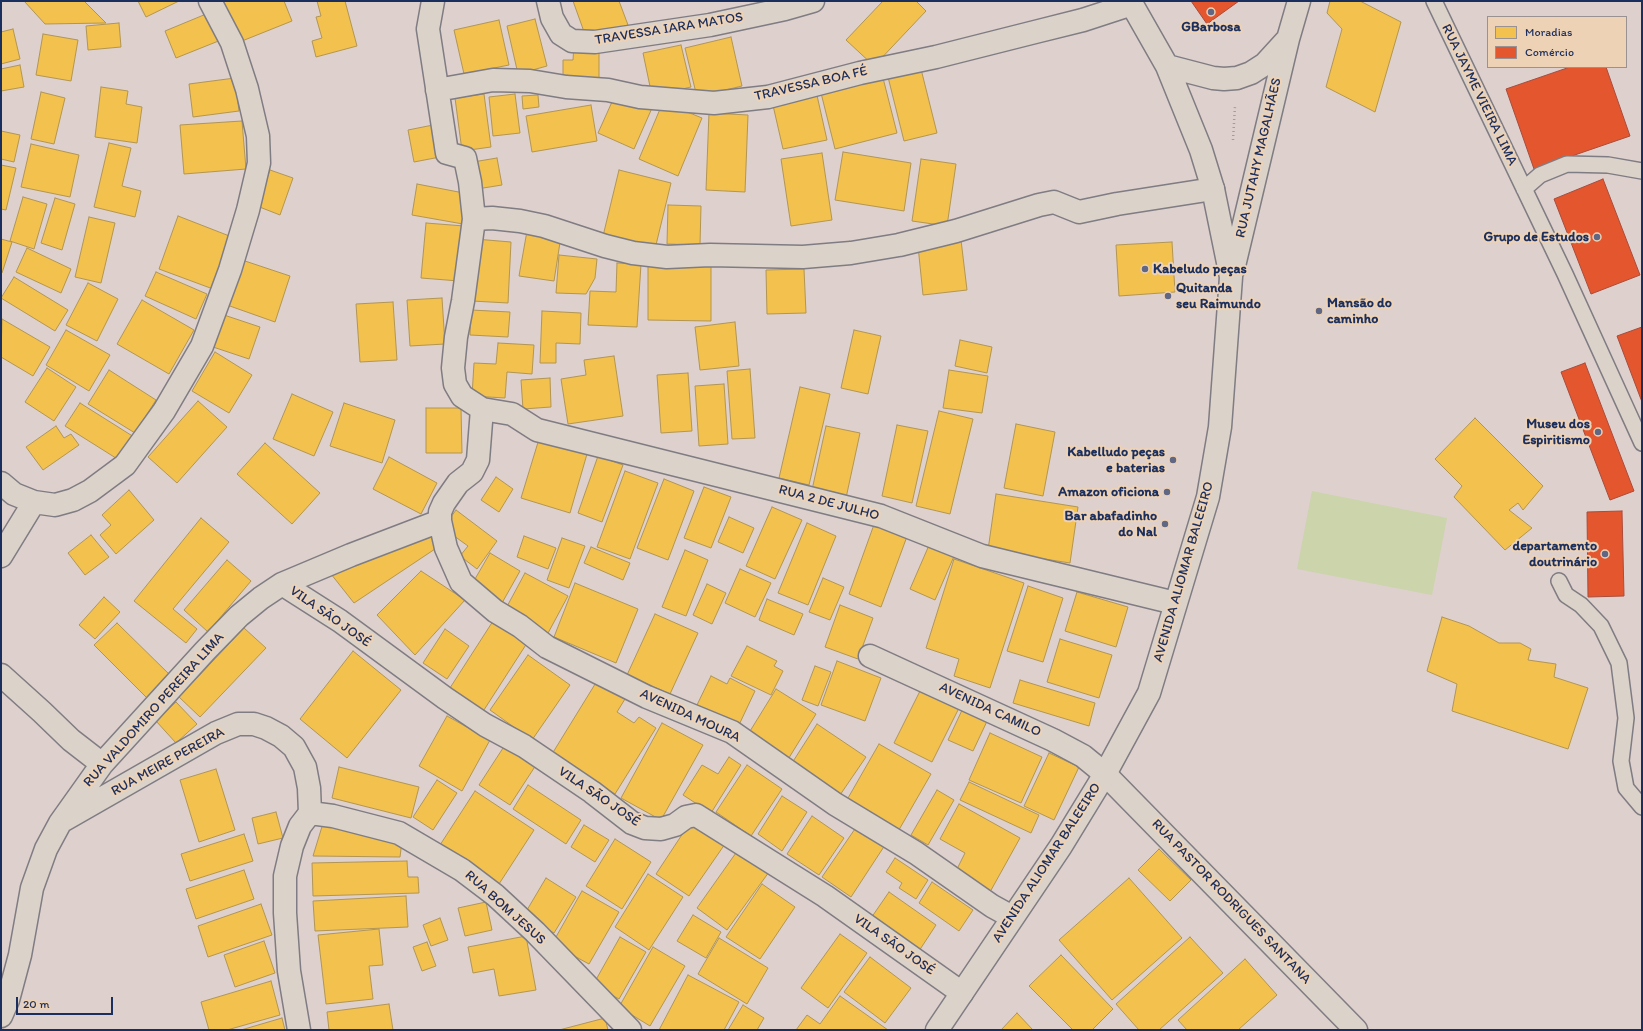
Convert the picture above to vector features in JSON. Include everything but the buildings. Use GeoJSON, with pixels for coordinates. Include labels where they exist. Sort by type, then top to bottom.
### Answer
{"type":"FeatureCollection","features":[{"type":"Feature","properties":{"kind":"street"},"geometry":{"type":"LineString","coordinates":[[1,483],[14,494],[34,502],[55,505],[73,500],[90,491],[124,465],[164,411],[202,346],[230,270],[248,210],[259,163],[258,136],[247,89],[232,43],[210,1]]}},
{"type":"Feature","properties":{"kind":"street"},"geometry":{"type":"LineString","coordinates":[[434,1],[428,29],[436,90],[448,153],[465,158],[470,182],[474,219],[463,301],[456,337],[453,368],[455,384],[462,396],[482,410],[478,460],[472,472],[458,483],[444,503],[440,512],[440,521]]}},
{"type":"Feature","properties":{"kind":"street","name":"TRAVESSA IARA MATOS"},"geometry":{"type":"LineString","coordinates":[[548,1],[552,18],[561,34],[572,41],[595,42],[710,24],[785,9],[813,1]]}},
{"type":"Feature","properties":{"kind":"street"},"geometry":{"type":"LineString","coordinates":[[1167,66],[1214,78],[1224,79],[1237,78],[1251,74],[1265,64],[1288,39],[1299,1]]}},
{"type":"Feature","properties":{"kind":"street","name":"TRAVESSA BOA FÉ"},"geometry":{"type":"LineString","coordinates":[[436,90],[493,80],[522,80],[566,87],[608,90],[640,97],[714,103],[768,97],[860,73],[1083,20],[1131,2]]}},
{"type":"Feature","properties":{"kind":"street","name":"AVENIDA ALIOMAR BALEEIRO"},"geometry":{"type":"LineString","coordinates":[[937,1030],[1061,846],[1105,774],[1149,692],[1208,497],[1220,427],[1231,277],[1213,189],[1201,150],[1167,66],[1131,2]]}},
{"type":"Feature","properties":{"kind":"street","name":"RUA JUTAHY MAGALHÃES"},"geometry":{"type":"LineString","coordinates":[[1231,277],[1288,39]]}},
{"type":"Feature","properties":{"kind":"street"},"geometry":{"type":"LineString","coordinates":[[474,219],[492,218],[520,221],[544,226],[633,253],[667,257],[710,255],[803,257],[851,253],[899,245],[956,231],[1039,205],[1054,202],[1079,212],[1117,204],[1213,189]]}},
{"type":"Feature","properties":{"kind":"street","name":"RUA 2 DE JULHO"},"geometry":{"type":"LineString","coordinates":[[482,410],[512,414],[537,430],[881,516],[982,556],[1175,603]]}},
{"type":"Feature","properties":{"kind":"street"},"geometry":{"type":"LineString","coordinates":[[1,556],[34,502]]}},
{"type":"Feature","properties":{"kind":"street","name":"RUA VALDOMIRO PEREIRA LIMA"},"geometry":{"type":"LineString","coordinates":[[1,1016],[8,1000],[20,954],[32,888],[46,849],[60,823],[102,764],[239,616],[282,584],[351,555],[440,521]]}},
{"type":"Feature","properties":{"kind":"street","name":"AVENIDA MOURA"},"geometry":{"type":"LineString","coordinates":[[440,521],[446,548],[461,582],[494,611],[520,626],[547,648],[647,697],[732,732],[835,804],[916,853],[992,906],[1012,917]]}},
{"type":"Feature","properties":{"kind":"street","name":"VILA SÃO JOSÉ"},"geometry":{"type":"LineString","coordinates":[[282,584],[340,621],[445,698],[485,724],[524,746],[592,792],[632,823],[645,828],[661,829],[675,824],[686,816],[696,815],[825,896],[962,992]]}},
{"type":"Feature","properties":{"kind":"street","name":"AVENIDA CAMILO"},"geometry":{"type":"LineString","coordinates":[[870,656],[1053,740],[1083,756],[1105,774]]}},
{"type":"Feature","properties":{"kind":"street"},"geometry":{"type":"LineString","coordinates":[[1,675],[71,740],[102,764]]}},
{"type":"Feature","properties":{"kind":"street","name":"RUA MEIRE PEREIRA"},"geometry":{"type":"LineString","coordinates":[[60,823],[216,733],[238,724],[254,724],[266,728],[281,736],[294,747],[305,767],[309,788],[310,813]]}},
{"type":"Feature","properties":{"kind":"street","name":"RUA PASTOR RODRIGUES SANTANA"},"geometry":{"type":"LineString","coordinates":[[1105,774],[1356,1030]]}},
{"type":"Feature","properties":{"kind":"street"},"geometry":{"type":"LineString","coordinates":[[299,1030],[289,971],[285,913],[285,876],[292,846],[300,826],[310,813]]}},
{"type":"Feature","properties":{"kind":"street","name":"RUA BOM JESUS"},"geometry":{"type":"LineString","coordinates":[[310,813],[333,816],[399,833],[462,870],[495,895],[535,932],[630,1030]]}},
{"type":"Feature","properties":{"kind":"lane","name":"RUA JAYME VIEIRA LIMA"},"geometry":{"type":"LineString","coordinates":[[1434,1],[1565,274],[1642,443]]}},
{"type":"Feature","properties":{"kind":"lane"},"geometry":{"type":"LineString","coordinates":[[1524,189],[1540,175],[1567,164],[1608,165],[1642,171]]}},
{"type":"Feature","properties":{"kind":"lane"},"geometry":{"type":"LineString","coordinates":[[1559,581],[1566,595],[1581,605],[1601,626],[1619,663],[1626,718],[1621,761],[1626,788],[1642,807]]}},
{"type":"Feature","properties":{"kind":"path"},"geometry":{"type":"LineString","coordinates":[[1201,150],[1233,140],[1261,150]]}},
{"type":"Feature","properties":{"kind":"green space"},"geometry":{"type":"Polygon","coordinates":[[[1312,491],[1447,518],[1432,595],[1297,569],[1312,491]]]}},
{"type":"Feature","properties":{"kind":"place","name":"GBarbosa"},"geometry":{"type":"Point","coordinates":[1211,12]}},
{"type":"Feature","properties":{"kind":"place","name":"Grupo de Estudos"},"geometry":{"type":"Point","coordinates":[1597,237]}},
{"type":"Feature","properties":{"kind":"place","name":"Kabeludo peças"},"geometry":{"type":"Point","coordinates":[1145,269]}},
{"type":"Feature","properties":{"kind":"place","name":"Quitanda seu Raimundo"},"geometry":{"type":"Point","coordinates":[1168,296]}},
{"type":"Feature","properties":{"kind":"place","name":"Mansão do caminho"},"geometry":{"type":"Point","coordinates":[1319,311]}},
{"type":"Feature","properties":{"kind":"place","name":"Museu dos Espiritismo"},"geometry":{"type":"Point","coordinates":[1598,432]}},
{"type":"Feature","properties":{"kind":"place","name":"Kabelludo peças e baterias"},"geometry":{"type":"Point","coordinates":[1173,460]}},
{"type":"Feature","properties":{"kind":"place","name":"Amazon oficiona"},"geometry":{"type":"Point","coordinates":[1167,492]}},
{"type":"Feature","properties":{"kind":"place","name":"Bar abafadinho do Nal"},"geometry":{"type":"Point","coordinates":[1165,524]}},
{"type":"Feature","properties":{"kind":"place","name":"departamento doutrinário"},"geometry":{"type":"Point","coordinates":[1605,554]}}]}
